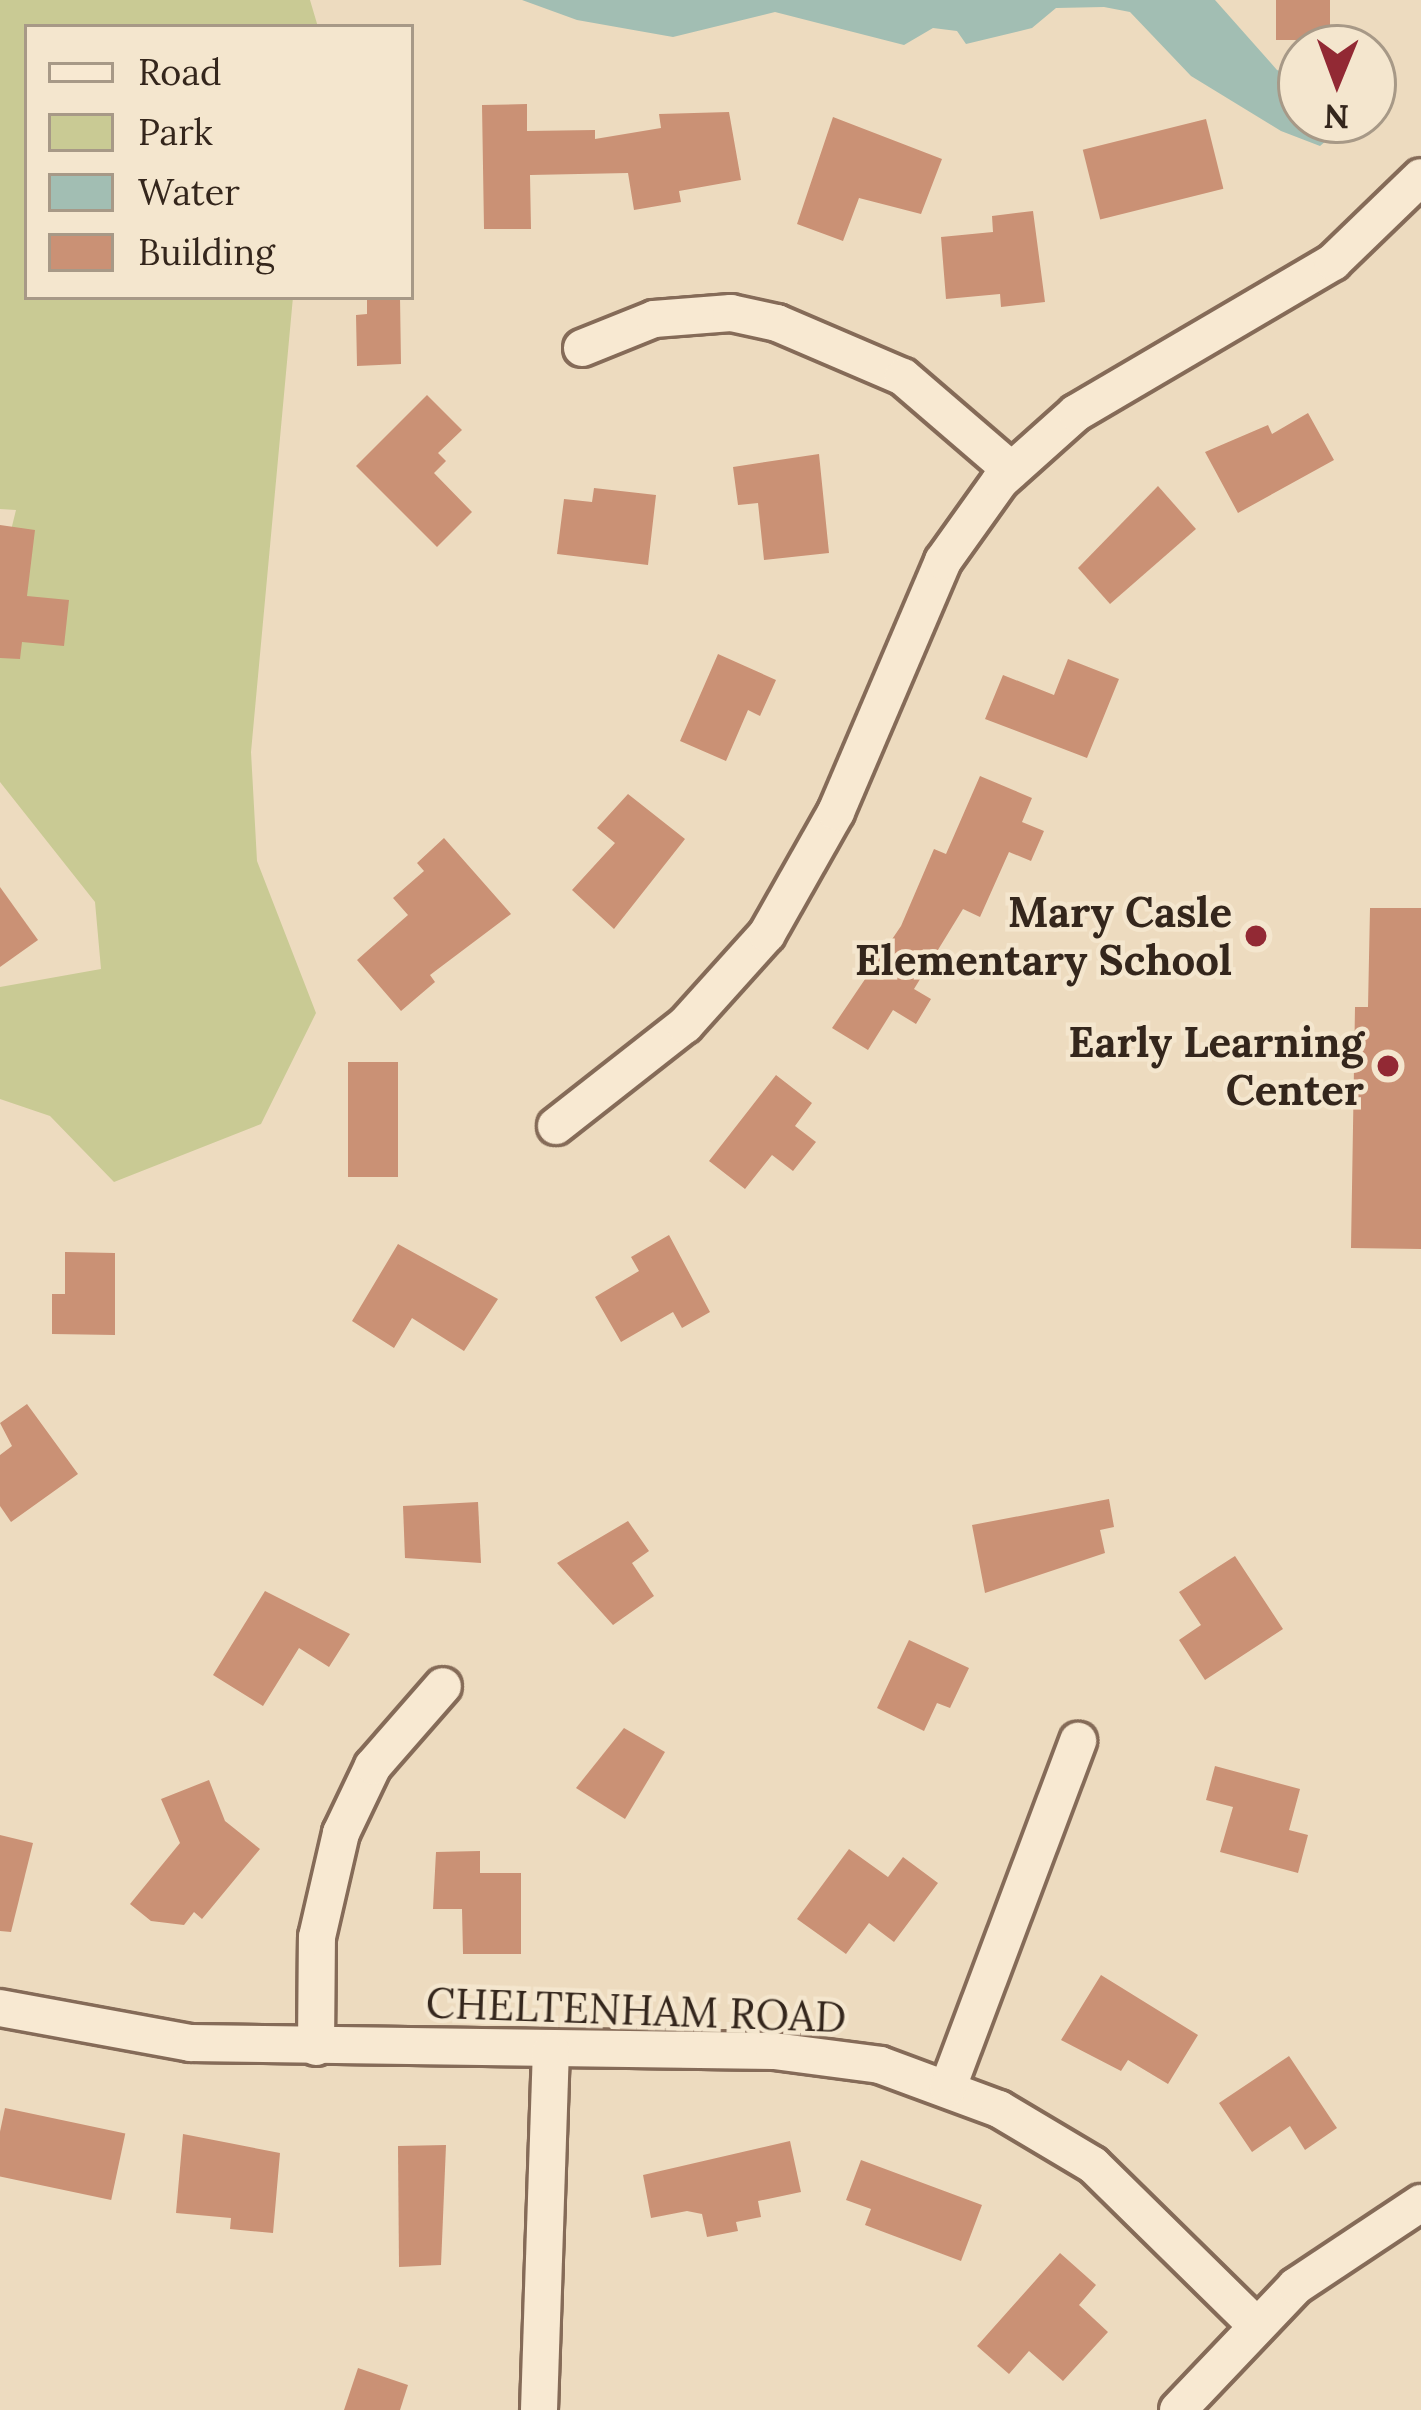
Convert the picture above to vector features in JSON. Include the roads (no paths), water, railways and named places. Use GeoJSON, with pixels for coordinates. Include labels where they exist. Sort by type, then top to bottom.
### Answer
{"type":"FeatureCollection","features":[{"type":"Feature","properties":{"kind":"street"},"geometry":{"type":"LineString","coordinates":[[556,1126],[685,1025],[767,934],[836,812],[943,561],[1010,470],[1053,429],[1125,380],[1333,262],[1421,177]]}},
{"type":"Feature","properties":{"kind":"street"},"geometry":{"type":"LineString","coordinates":[[582,348],[654,319],[731,313],[777,323],[888,368],[958,418],[1010,470]]}},
{"type":"Feature","properties":{"kind":"street"},"geometry":{"type":"LineString","coordinates":[[316,2047],[317,1936],[341,1833],[373,1766],[443,1687]]}},
{"type":"Feature","properties":{"kind":"street"},"geometry":{"type":"LineString","coordinates":[[948,2087],[1078,1742]]}},
{"type":"Feature","properties":{"kind":"street","name":"CHELTENHAM ROAD"},"geometry":{"type":"LineString","coordinates":[[0,2008],[155,2039],[316,2047],[774,2051],[880,2065],[948,2087],[1093,2165],[1255,2324]]}},
{"type":"Feature","properties":{"kind":"street"},"geometry":{"type":"LineString","coordinates":[[539,2410],[550,2051]]}},
{"type":"Feature","properties":{"kind":"street"},"geometry":{"type":"LineString","coordinates":[[1178,2410],[1255,2324],[1325,2264],[1421,2203]]}},
{"type":"Feature","properties":{"kind":"water"},"geometry":{"type":"Polygon","coordinates":[[[522,0],[1215,0],[1277,70],[1277,129],[1191,76],[1130,12],[1104,7],[1056,8],[1032,28],[966,44],[957,31],[933,28],[904,45],[775,12],[673,37],[577,20],[522,0]]]}},
{"type":"Feature","properties":{"kind":"place","name":"Mary Casle Elementary School"},"geometry":{"type":"Point","coordinates":[1256,936]}},
{"type":"Feature","properties":{"kind":"place","name":"Early Learning Center"},"geometry":{"type":"Point","coordinates":[1388,1066]}}]}
